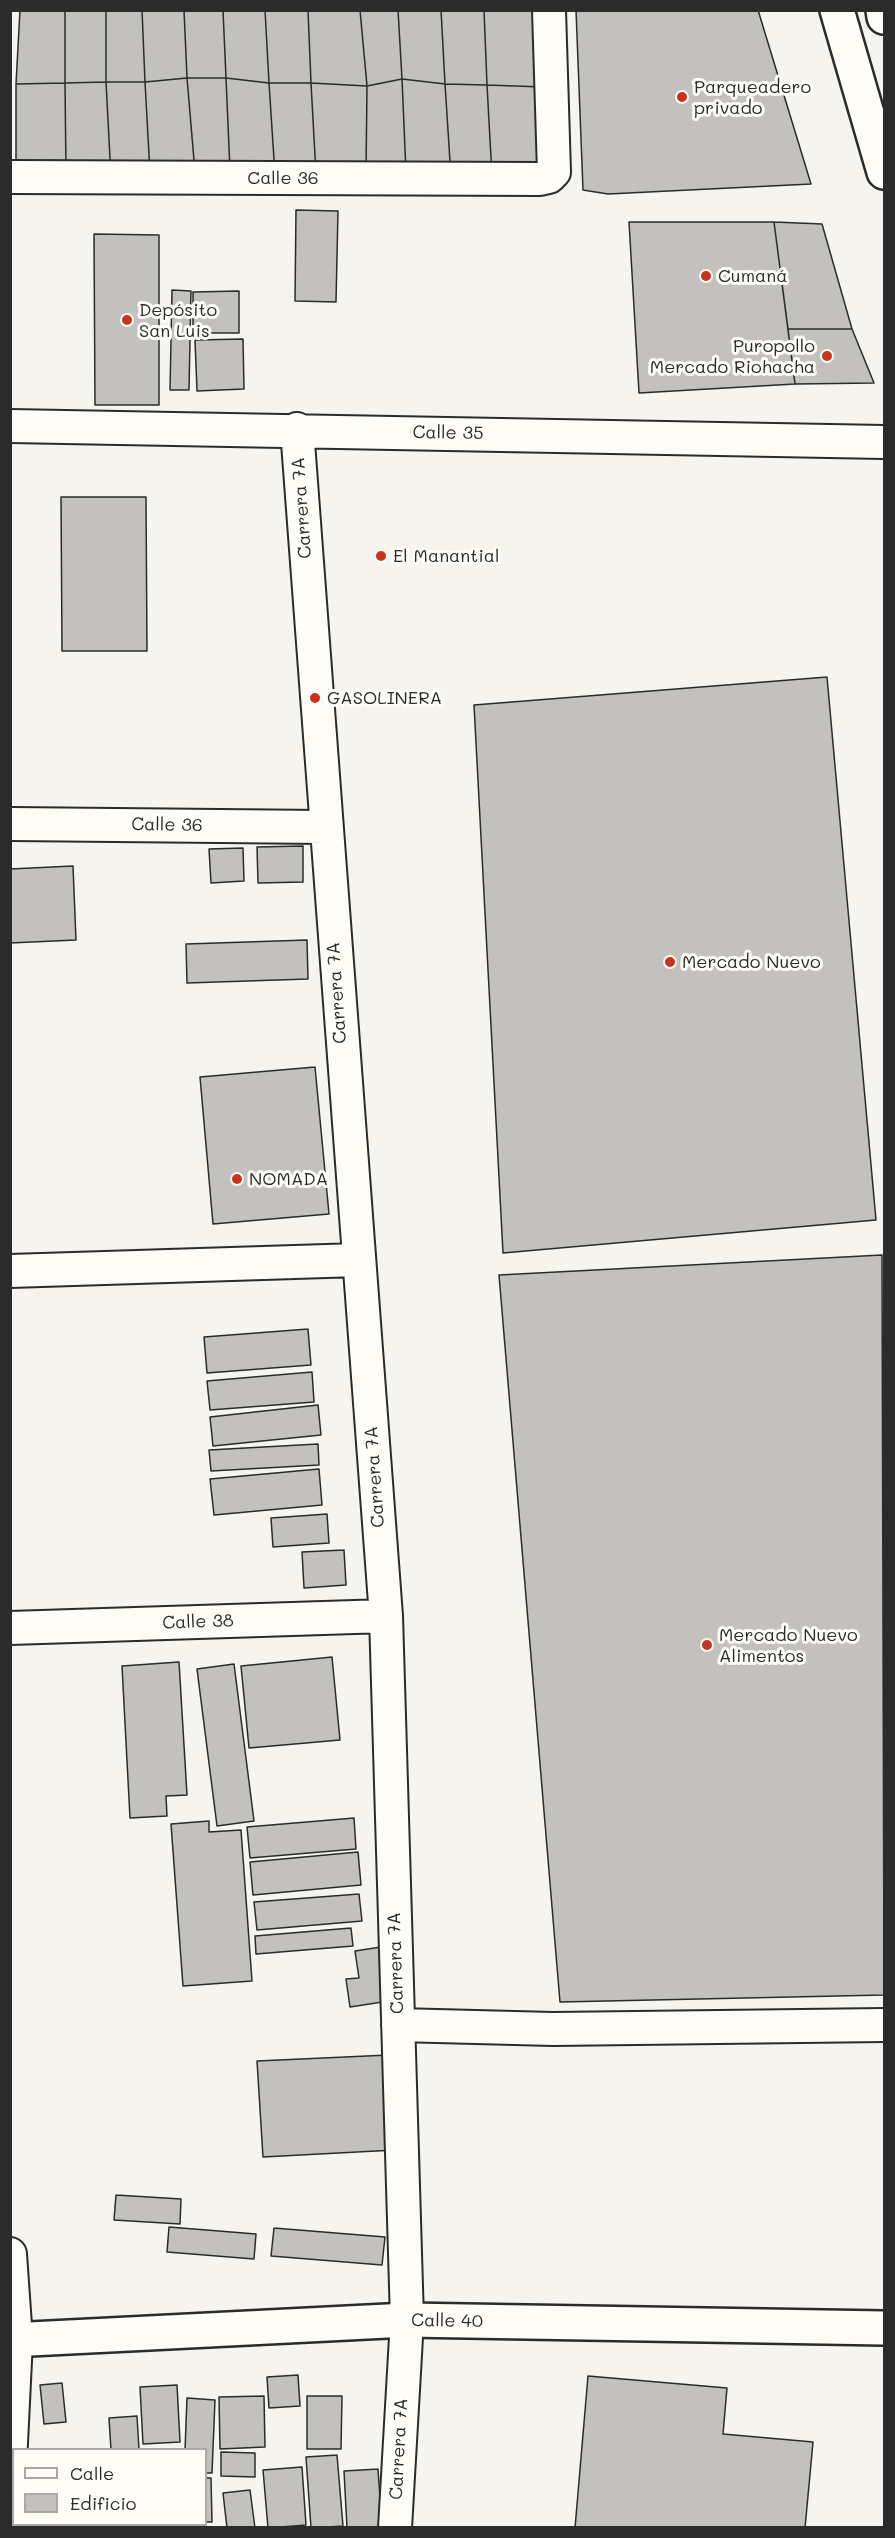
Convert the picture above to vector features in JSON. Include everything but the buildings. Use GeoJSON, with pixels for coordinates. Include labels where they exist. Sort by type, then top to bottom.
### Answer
{"type":"FeatureCollection","features":[{"type":"Feature","properties":{"kind":"street","name":"Calle 36"},"geometry":{"type":"LineString","coordinates":[[10,177],[540,179],[549,177],[554,172],[549,10]]}},
{"type":"Feature","properties":{"kind":"street"},"geometry":{"type":"LineString","coordinates":[[837,10],[885,172]]}},
{"type":"Feature","properties":{"kind":"street"},"geometry":{"type":"LineString","coordinates":[[883,10],[885,17]]}},
{"type":"Feature","properties":{"kind":"street","name":"Calle 35"},"geometry":{"type":"LineString","coordinates":[[10,426],[297,429],[885,442]]}},
{"type":"Feature","properties":{"kind":"street","name":"Carrera 7A"},"geometry":{"type":"LineString","coordinates":[[297,429],[324,827],[386,1616],[407,2320],[395,2528]]}},
{"type":"Feature","properties":{"kind":"street","name":"Calle 36"},"geometry":{"type":"LineString","coordinates":[[10,824],[324,827]]}},
{"type":"Feature","properties":{"kind":"street"},"geometry":{"type":"LineString","coordinates":[[10,1271],[358,1260]]}},
{"type":"Feature","properties":{"kind":"street","name":"Calle 38"},"geometry":{"type":"LineString","coordinates":[[10,1628],[386,1616]]}},
{"type":"Feature","properties":{"kind":"street"},"geometry":{"type":"LineString","coordinates":[[398,2025],[553,2029],[885,2025]]}},
{"type":"Feature","properties":{"kind":"street"},"geometry":{"type":"LineString","coordinates":[[10,2254],[13,2340],[10,2463]]}},
{"type":"Feature","properties":{"kind":"street","name":"Calle 40"},"geometry":{"type":"LineString","coordinates":[[13,2340],[407,2320],[885,2328]]}},
{"type":"Feature","properties":{"kind":"place","name":"Parqueadero privado"},"geometry":{"type":"Point","coordinates":[682,97]}},
{"type":"Feature","properties":{"kind":"place","name":"Cumaná"},"geometry":{"type":"Point","coordinates":[706,276]}},
{"type":"Feature","properties":{"kind":"place","name":"Depósito San Luis"},"geometry":{"type":"Point","coordinates":[127,320]}},
{"type":"Feature","properties":{"kind":"place","name":"Puropollo Mercado Riohacha"},"geometry":{"type":"Point","coordinates":[827,356]}},
{"type":"Feature","properties":{"kind":"place","name":"El Manantial"},"geometry":{"type":"Point","coordinates":[381,556]}},
{"type":"Feature","properties":{"kind":"place","name":"GASOLINERA"},"geometry":{"type":"Point","coordinates":[315,698]}},
{"type":"Feature","properties":{"kind":"place","name":"Mercado Nuevo"},"geometry":{"type":"Point","coordinates":[670,962]}},
{"type":"Feature","properties":{"kind":"place","name":"NOMADA"},"geometry":{"type":"Point","coordinates":[237,1179]}},
{"type":"Feature","properties":{"kind":"place","name":"Mercado Nuevo Alimentos"},"geometry":{"type":"Point","coordinates":[707,1645]}}]}
